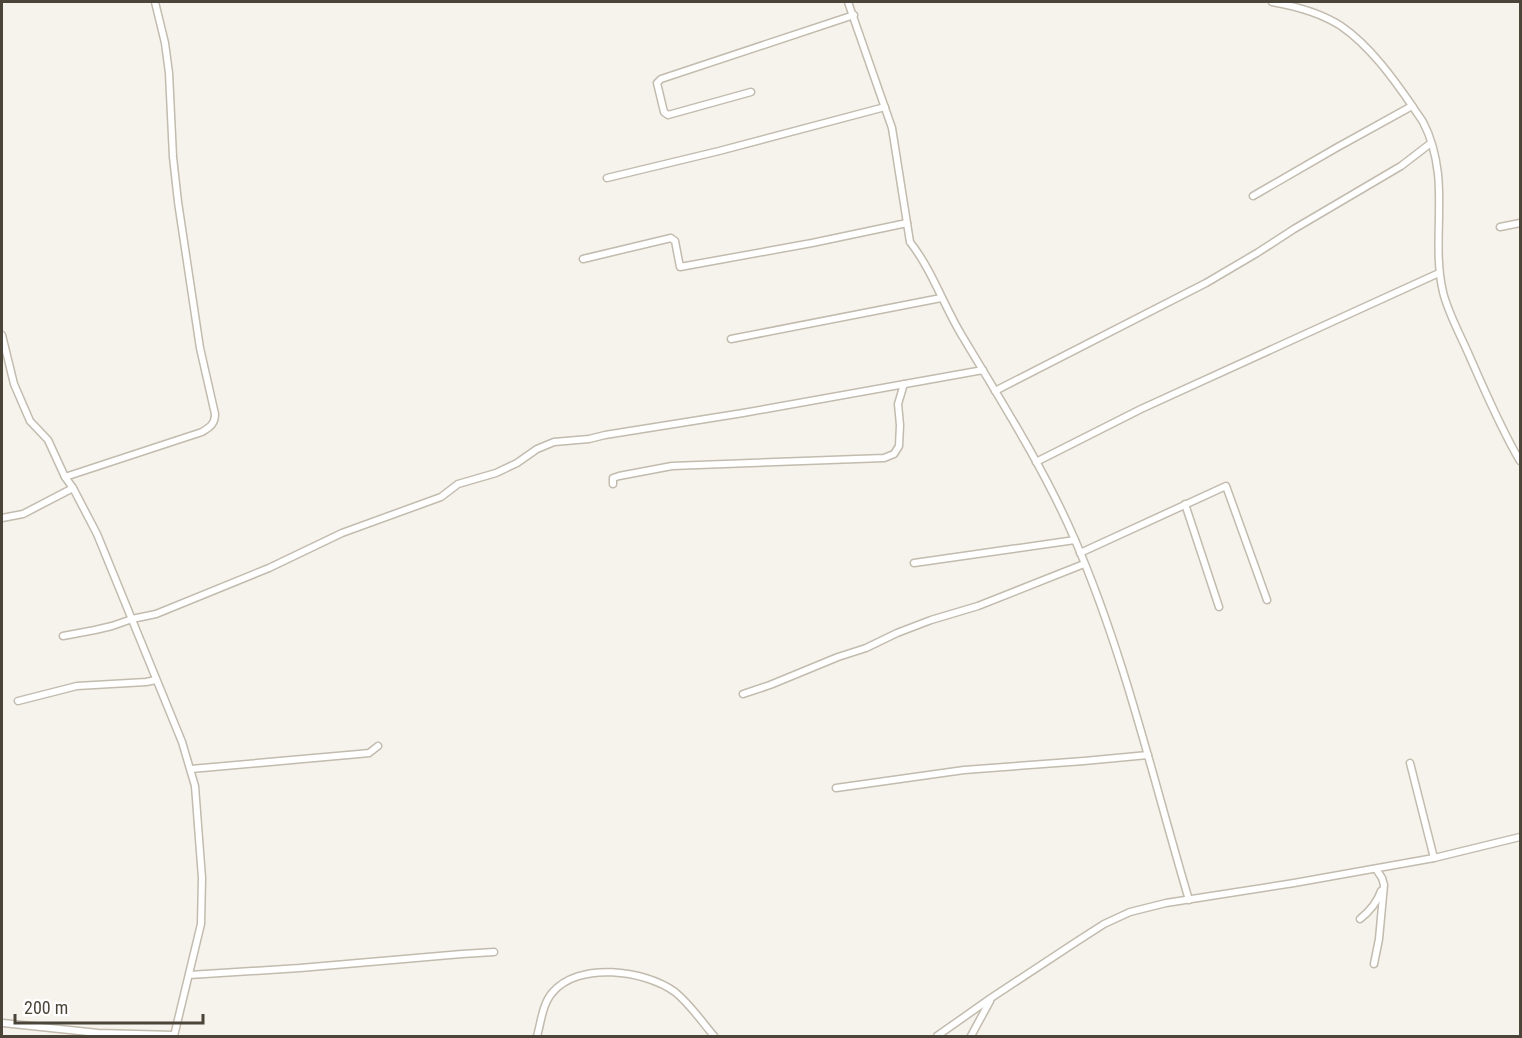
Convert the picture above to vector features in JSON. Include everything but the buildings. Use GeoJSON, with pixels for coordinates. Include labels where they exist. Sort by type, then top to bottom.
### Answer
{"type":"FeatureCollection","features":[{"type":"Feature","properties":{"kind":"street"},"geometry":{"type":"LineString","coordinates":[[64,477],[202,432],[215,420],[200,348],[178,202],[173,157],[169,73],[165,43],[155,2]]}},
{"type":"Feature","properties":{"kind":"street"},"geometry":{"type":"LineString","coordinates":[[848,2],[892,128],[910,242],[920,254],[952,320],[1036,462],[1075,540],[1103,613],[1137,717],[1189,900]]}},
{"type":"Feature","properties":{"kind":"street"},"geometry":{"type":"LineString","coordinates":[[1272,2],[1323,16],[1340,25],[1377,59],[1423,122],[1438,172],[1439,273],[1443,295],[1492,407],[1521,461]]}},
{"type":"Feature","properties":{"kind":"street"},"geometry":{"type":"LineString","coordinates":[[751,92],[668,115],[664,112],[657,83],[661,79],[854,15]]}},
{"type":"Feature","properties":{"kind":"street"},"geometry":{"type":"LineString","coordinates":[[1253,196],[1412,106]]}},
{"type":"Feature","properties":{"kind":"street"},"geometry":{"type":"LineString","coordinates":[[607,178],[885,107]]}},
{"type":"Feature","properties":{"kind":"street"},"geometry":{"type":"LineString","coordinates":[[995,391],[1206,283],[1401,166],[1431,143]]}},
{"type":"Feature","properties":{"kind":"street"},"geometry":{"type":"LineString","coordinates":[[584,260],[671,238],[675,241],[680,267],[907,223]]}},
{"type":"Feature","properties":{"kind":"street"},"geometry":{"type":"LineString","coordinates":[[1500,226],[1521,223]]}},
{"type":"Feature","properties":{"kind":"street"},"geometry":{"type":"LineString","coordinates":[[1036,462],[1141,409],[1439,273]]}},
{"type":"Feature","properties":{"kind":"street"},"geometry":{"type":"LineString","coordinates":[[731,339],[941,298]]}},
{"type":"Feature","properties":{"kind":"street"},"geometry":{"type":"LineString","coordinates":[[2,335],[14,384],[21,402],[30,421],[48,440],[64,477],[73,488],[97,534],[191,769],[195,786],[202,878],[201,924],[174,1036],[98,1033],[3,1023]]}},
{"type":"Feature","properties":{"kind":"street"},"geometry":{"type":"LineString","coordinates":[[63,636],[156,614],[269,568],[342,533],[441,497],[458,484],[517,464],[537,449],[555,442],[589,439],[983,370]]}},
{"type":"Feature","properties":{"kind":"street"},"geometry":{"type":"LineString","coordinates":[[613,484],[614,478],[619,476],[672,466],[884,458],[894,454],[899,446],[898,404],[904,384]]}},
{"type":"Feature","properties":{"kind":"street"},"geometry":{"type":"LineString","coordinates":[[1080,553],[1226,486],[1267,600]]}},
{"type":"Feature","properties":{"kind":"street"},"geometry":{"type":"LineString","coordinates":[[2,518],[23,514],[73,488]]}},
{"type":"Feature","properties":{"kind":"street"},"geometry":{"type":"LineString","coordinates":[[1185,504],[1219,607]]}},
{"type":"Feature","properties":{"kind":"street"},"geometry":{"type":"LineString","coordinates":[[914,563],[1075,540]]}},
{"type":"Feature","properties":{"kind":"street"},"geometry":{"type":"LineString","coordinates":[[743,694],[866,648],[931,620],[978,606],[1084,564]]}},
{"type":"Feature","properties":{"kind":"street"},"geometry":{"type":"LineString","coordinates":[[18,701],[77,687],[156,680]]}},
{"type":"Feature","properties":{"kind":"street"},"geometry":{"type":"LineString","coordinates":[[191,769],[369,753],[378,746]]}},
{"type":"Feature","properties":{"kind":"street"},"geometry":{"type":"LineString","coordinates":[[836,788],[964,770],[1148,754]]}},
{"type":"Feature","properties":{"kind":"street"},"geometry":{"type":"LineString","coordinates":[[1410,764],[1434,858]]}},
{"type":"Feature","properties":{"kind":"street"},"geometry":{"type":"LineString","coordinates":[[937,1036],[1076,942],[1119,916],[1189,900],[1434,858],[1521,837]]}},
{"type":"Feature","properties":{"kind":"street"},"geometry":{"type":"LineString","coordinates":[[1374,964],[1379,939],[1384,885],[1376,869]]}},
{"type":"Feature","properties":{"kind":"street"},"geometry":{"type":"LineString","coordinates":[[1360,919],[1377,902],[1382,878]]}},
{"type":"Feature","properties":{"kind":"street"},"geometry":{"type":"LineString","coordinates":[[189,975],[494,952]]}},
{"type":"Feature","properties":{"kind":"street"},"geometry":{"type":"LineString","coordinates":[[537,1036],[545,1006],[555,989],[570,979],[580,976],[613,972],[644,977],[670,989],[685,1001],[714,1036]]}},
{"type":"Feature","properties":{"kind":"street"},"geometry":{"type":"LineString","coordinates":[[971,1036],[992,998]]}}]}
